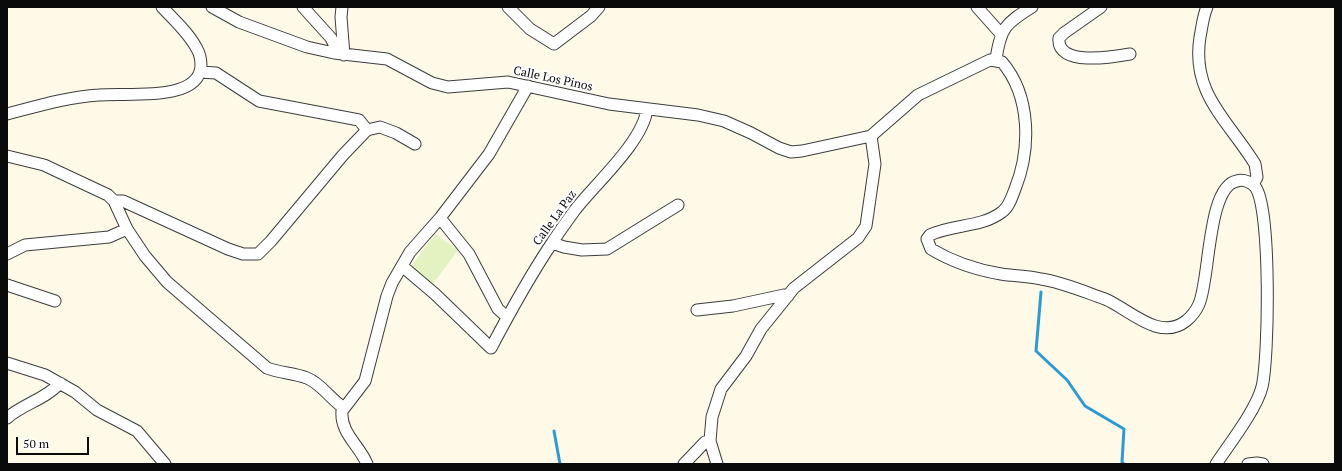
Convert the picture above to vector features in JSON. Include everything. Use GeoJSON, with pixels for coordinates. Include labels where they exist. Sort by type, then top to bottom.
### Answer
{"type":"FeatureCollection","features":[{"type":"Feature","properties":{"kind":"street"},"geometry":{"type":"LineString","coordinates":[[7,114],[70,98],[101,94],[172,92],[190,86],[196,80],[200,72],[198,49],[162,7]]}},
{"type":"Feature","properties":{"kind":"street","name":"Calle Los Pinos"},"geometry":{"type":"LineString","coordinates":[[212,7],[239,22],[307,47],[339,54],[388,59],[432,83],[448,87],[508,82],[609,104],[698,115],[724,121],[779,148],[791,152],[871,136]]}},
{"type":"Feature","properties":{"kind":"street"},"geometry":{"type":"LineString","coordinates":[[303,7],[331,38],[339,54]]}},
{"type":"Feature","properties":{"kind":"street"},"geometry":{"type":"LineString","coordinates":[[339,54],[342,7]]}},
{"type":"Feature","properties":{"kind":"street"},"geometry":{"type":"LineString","coordinates":[[508,7],[530,29],[554,44],[591,16],[600,7]]}},
{"type":"Feature","properties":{"kind":"street"},"geometry":{"type":"LineString","coordinates":[[976,7],[1001,34]]}},
{"type":"Feature","properties":{"kind":"street"},"geometry":{"type":"LineString","coordinates":[[996,60],[1001,34],[1011,20],[1032,7]]}},
{"type":"Feature","properties":{"kind":"street"},"geometry":{"type":"LineString","coordinates":[[1101,7],[1064,33],[1059,38],[1058,44],[1066,54],[1082,58],[1106,59],[1130,54]]}},
{"type":"Feature","properties":{"kind":"street"},"geometry":{"type":"LineString","coordinates":[[1207,7],[1199,44],[1199,72],[1210,101],[1255,164],[1257,177],[1253,184]]}},
{"type":"Feature","properties":{"kind":"street"},"geometry":{"type":"LineString","coordinates":[[717,464],[710,441],[712,417],[721,389],[746,356],[761,329],[794,288],[858,238],[866,226],[875,164],[871,136],[918,95],[990,60],[996,60],[1002,62],[1006,67],[1018,87],[1022,100],[1025,148],[1018,182],[1010,202],[1002,212],[968,226],[930,235],[928,239],[931,249],[940,255],[999,274],[1043,279],[1068,286],[1107,300],[1159,328],[1172,328],[1184,322],[1193,314],[1200,303],[1205,280],[1212,226],[1223,190],[1228,184],[1239,180],[1253,184],[1257,190],[1264,213],[1267,304],[1266,359],[1261,389],[1258,396],[1251,410],[1216,464]]}},
{"type":"Feature","properties":{"kind":"street"},"geometry":{"type":"LineString","coordinates":[[200,72],[216,73],[259,100],[359,120],[367,130]]}},
{"type":"Feature","properties":{"kind":"street"},"geometry":{"type":"LineString","coordinates":[[367,464],[352,442],[344,426],[342,416],[344,408],[364,381],[387,296],[410,252],[440,218],[489,154],[528,86]]}},
{"type":"Feature","properties":{"kind":"street","name":"Calle La Paz"},"geometry":{"type":"LineString","coordinates":[[402,266],[435,294],[491,348],[507,317],[552,243],[575,210],[610,171],[636,136],[644,121],[647,109]]}},
{"type":"Feature","properties":{"kind":"street"},"geometry":{"type":"LineString","coordinates":[[114,201],[127,203],[228,249],[243,254],[258,254],[271,241],[343,154],[367,130],[380,127],[396,133],[415,144]]}},
{"type":"Feature","properties":{"kind":"street"},"geometry":{"type":"LineString","coordinates":[[7,156],[44,165],[108,196],[114,201],[127,229],[145,256],[167,282],[267,368],[278,373],[307,378],[321,387],[336,403],[344,408]]}},
{"type":"Feature","properties":{"kind":"street"},"geometry":{"type":"LineString","coordinates":[[552,243],[564,248],[582,250],[606,249],[678,205]]}},
{"type":"Feature","properties":{"kind":"street"},"geometry":{"type":"LineString","coordinates":[[440,218],[469,254],[498,309],[507,317]]}},
{"type":"Feature","properties":{"kind":"street"},"geometry":{"type":"LineString","coordinates":[[7,254],[25,245],[109,237],[127,229]]}},
{"type":"Feature","properties":{"kind":"street"},"geometry":{"type":"LineString","coordinates":[[7,285],[55,301]]}},
{"type":"Feature","properties":{"kind":"street"},"geometry":{"type":"LineString","coordinates":[[697,310],[733,306],[784,295],[788,296]]}},
{"type":"Feature","properties":{"kind":"street"},"geometry":{"type":"LineString","coordinates":[[7,363],[45,375],[75,392],[97,410],[137,431],[165,464]]}},
{"type":"Feature","properties":{"kind":"street"},"geometry":{"type":"LineString","coordinates":[[7,418],[20,408],[49,393],[60,383]]}},
{"type":"Feature","properties":{"kind":"street"},"geometry":{"type":"LineString","coordinates":[[684,464],[705,442],[710,441]]}},
{"type":"Feature","properties":{"kind":"street"},"geometry":{"type":"LineString","coordinates":[[1248,464],[1257,462],[1263,464]]}},
{"type":"Feature","properties":{"kind":"green space"},"geometry":{"type":"Polygon","coordinates":[[[435,234],[458,250],[433,284],[410,268],[435,234]]]}},
{"type":"Feature","properties":{"kind":"waterway"},"geometry":{"type":"LineString","coordinates":[[1041,292],[1036,351],[1067,380],[1085,406],[1124,429],[1122,462],[1124,464]]}},
{"type":"Feature","properties":{"kind":"waterway"},"geometry":{"type":"LineString","coordinates":[[554,431],[560,464]]}}]}
